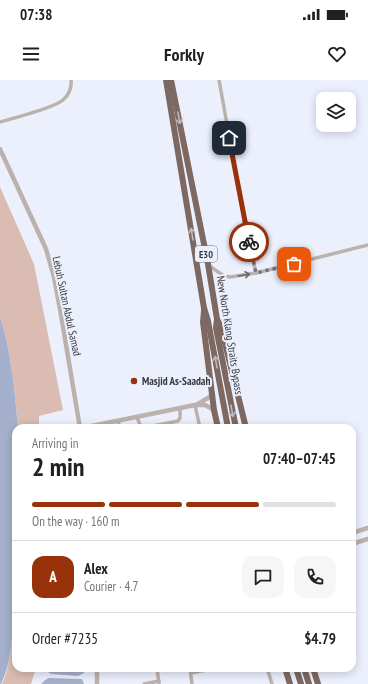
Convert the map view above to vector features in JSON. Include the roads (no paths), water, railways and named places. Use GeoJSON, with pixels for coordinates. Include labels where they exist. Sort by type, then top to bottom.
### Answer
{"type":"FeatureCollection","features":[{"type":"Feature","properties":{"kind":"highway","name":"New North Klang Straits Bypass"},"geometry":{"type":"LineString","coordinates":[[166,80],[204,308],[208,320],[227,424]]}},
{"type":"Feature","properties":{"kind":"highway","name":"New North Klang Straits Bypass"},"geometry":{"type":"LineString","coordinates":[[171,80],[208,264],[217,319],[216,328],[235,424]]}},
{"type":"Feature","properties":{"kind":"highway"},"geometry":{"type":"LineString","coordinates":[[204,308],[203,322],[217,424]]}},
{"type":"Feature","properties":{"kind":"highway"},"geometry":{"type":"LineString","coordinates":[[217,319],[245,424]]}},
{"type":"Feature","properties":{"kind":"highway"},"geometry":{"type":"LineString","coordinates":[[286,672],[290,684]]}},
{"type":"Feature","properties":{"kind":"highway"},"geometry":{"type":"LineString","coordinates":[[297,672],[301,684]]}},
{"type":"Feature","properties":{"kind":"highway"},"geometry":{"type":"LineString","coordinates":[[305,672],[309,684]]}},
{"type":"Feature","properties":{"kind":"highway"},"geometry":{"type":"LineString","coordinates":[[314,672],[318,684]]}},
{"type":"Feature","properties":{"kind":"street"},"geometry":{"type":"LineString","coordinates":[[0,122],[54,105],[63,100],[69,92],[71,80]]}},
{"type":"Feature","properties":{"kind":"street"},"geometry":{"type":"LineString","coordinates":[[218,80],[245,225],[256,273]]}},
{"type":"Feature","properties":{"kind":"street","name":"Lebuh Sultan Abdul Samad"},"geometry":{"type":"LineString","coordinates":[[0,149],[46,249],[54,277],[80,424]]}},
{"type":"Feature","properties":{"kind":"street"},"geometry":{"type":"LineString","coordinates":[[208,264],[224,276],[230,277],[256,273],[368,245]]}},
{"type":"Feature","properties":{"kind":"street"},"geometry":{"type":"LineString","coordinates":[[195,405],[212,395]]}},
{"type":"Feature","properties":{"kind":"street"},"geometry":{"type":"LineString","coordinates":[[102,424],[195,405],[205,405],[214,410]]}},
{"type":"Feature","properties":{"kind":"street"},"geometry":{"type":"LineString","coordinates":[[195,405],[199,424]]}},
{"type":"Feature","properties":{"kind":"street"},"geometry":{"type":"LineString","coordinates":[[163,424],[178,421],[180,418],[180,408]]}},
{"type":"Feature","properties":{"kind":"street"},"geometry":{"type":"LineString","coordinates":[[137,417],[140,424]]}},
{"type":"Feature","properties":{"kind":"street"},"geometry":{"type":"LineString","coordinates":[[356,532],[368,528]]}},
{"type":"Feature","properties":{"kind":"street"},"geometry":{"type":"LineString","coordinates":[[356,543],[368,539]]}},
{"type":"Feature","properties":{"kind":"street"},"geometry":{"type":"LineString","coordinates":[[97,672],[97,684]]}},
{"type":"Feature","properties":{"kind":"street"},"geometry":{"type":"LineString","coordinates":[[144,684],[159,683],[158,672]]}},
{"type":"Feature","properties":{"kind":"street"},"geometry":{"type":"LineString","coordinates":[[192,684],[191,673],[196,672]]}},
{"type":"Feature","properties":{"kind":"street"},"geometry":{"type":"LineString","coordinates":[[268,672],[272,684]]}},
{"type":"Feature","properties":{"kind":"water"},"geometry":{"type":"Polygon","coordinates":[[[0,317],[10,357],[18,424],[12,424],[12,633],[8,664],[0,684],[0,317]]]}},
{"type":"Feature","properties":{"kind":"water"},"geometry":{"type":"Polygon","coordinates":[[[48,672],[84,672],[78,676],[51,674],[48,672]]]}},
{"type":"Feature","properties":{"kind":"water"},"geometry":{"type":"Polygon","coordinates":[[[49,678],[82,679],[84,684],[41,684],[49,678]]]}},
{"type":"Feature","properties":{"kind":"place","name":"Masjid As-Saadah"},"geometry":{"type":"Point","coordinates":[134,381]}}]}
